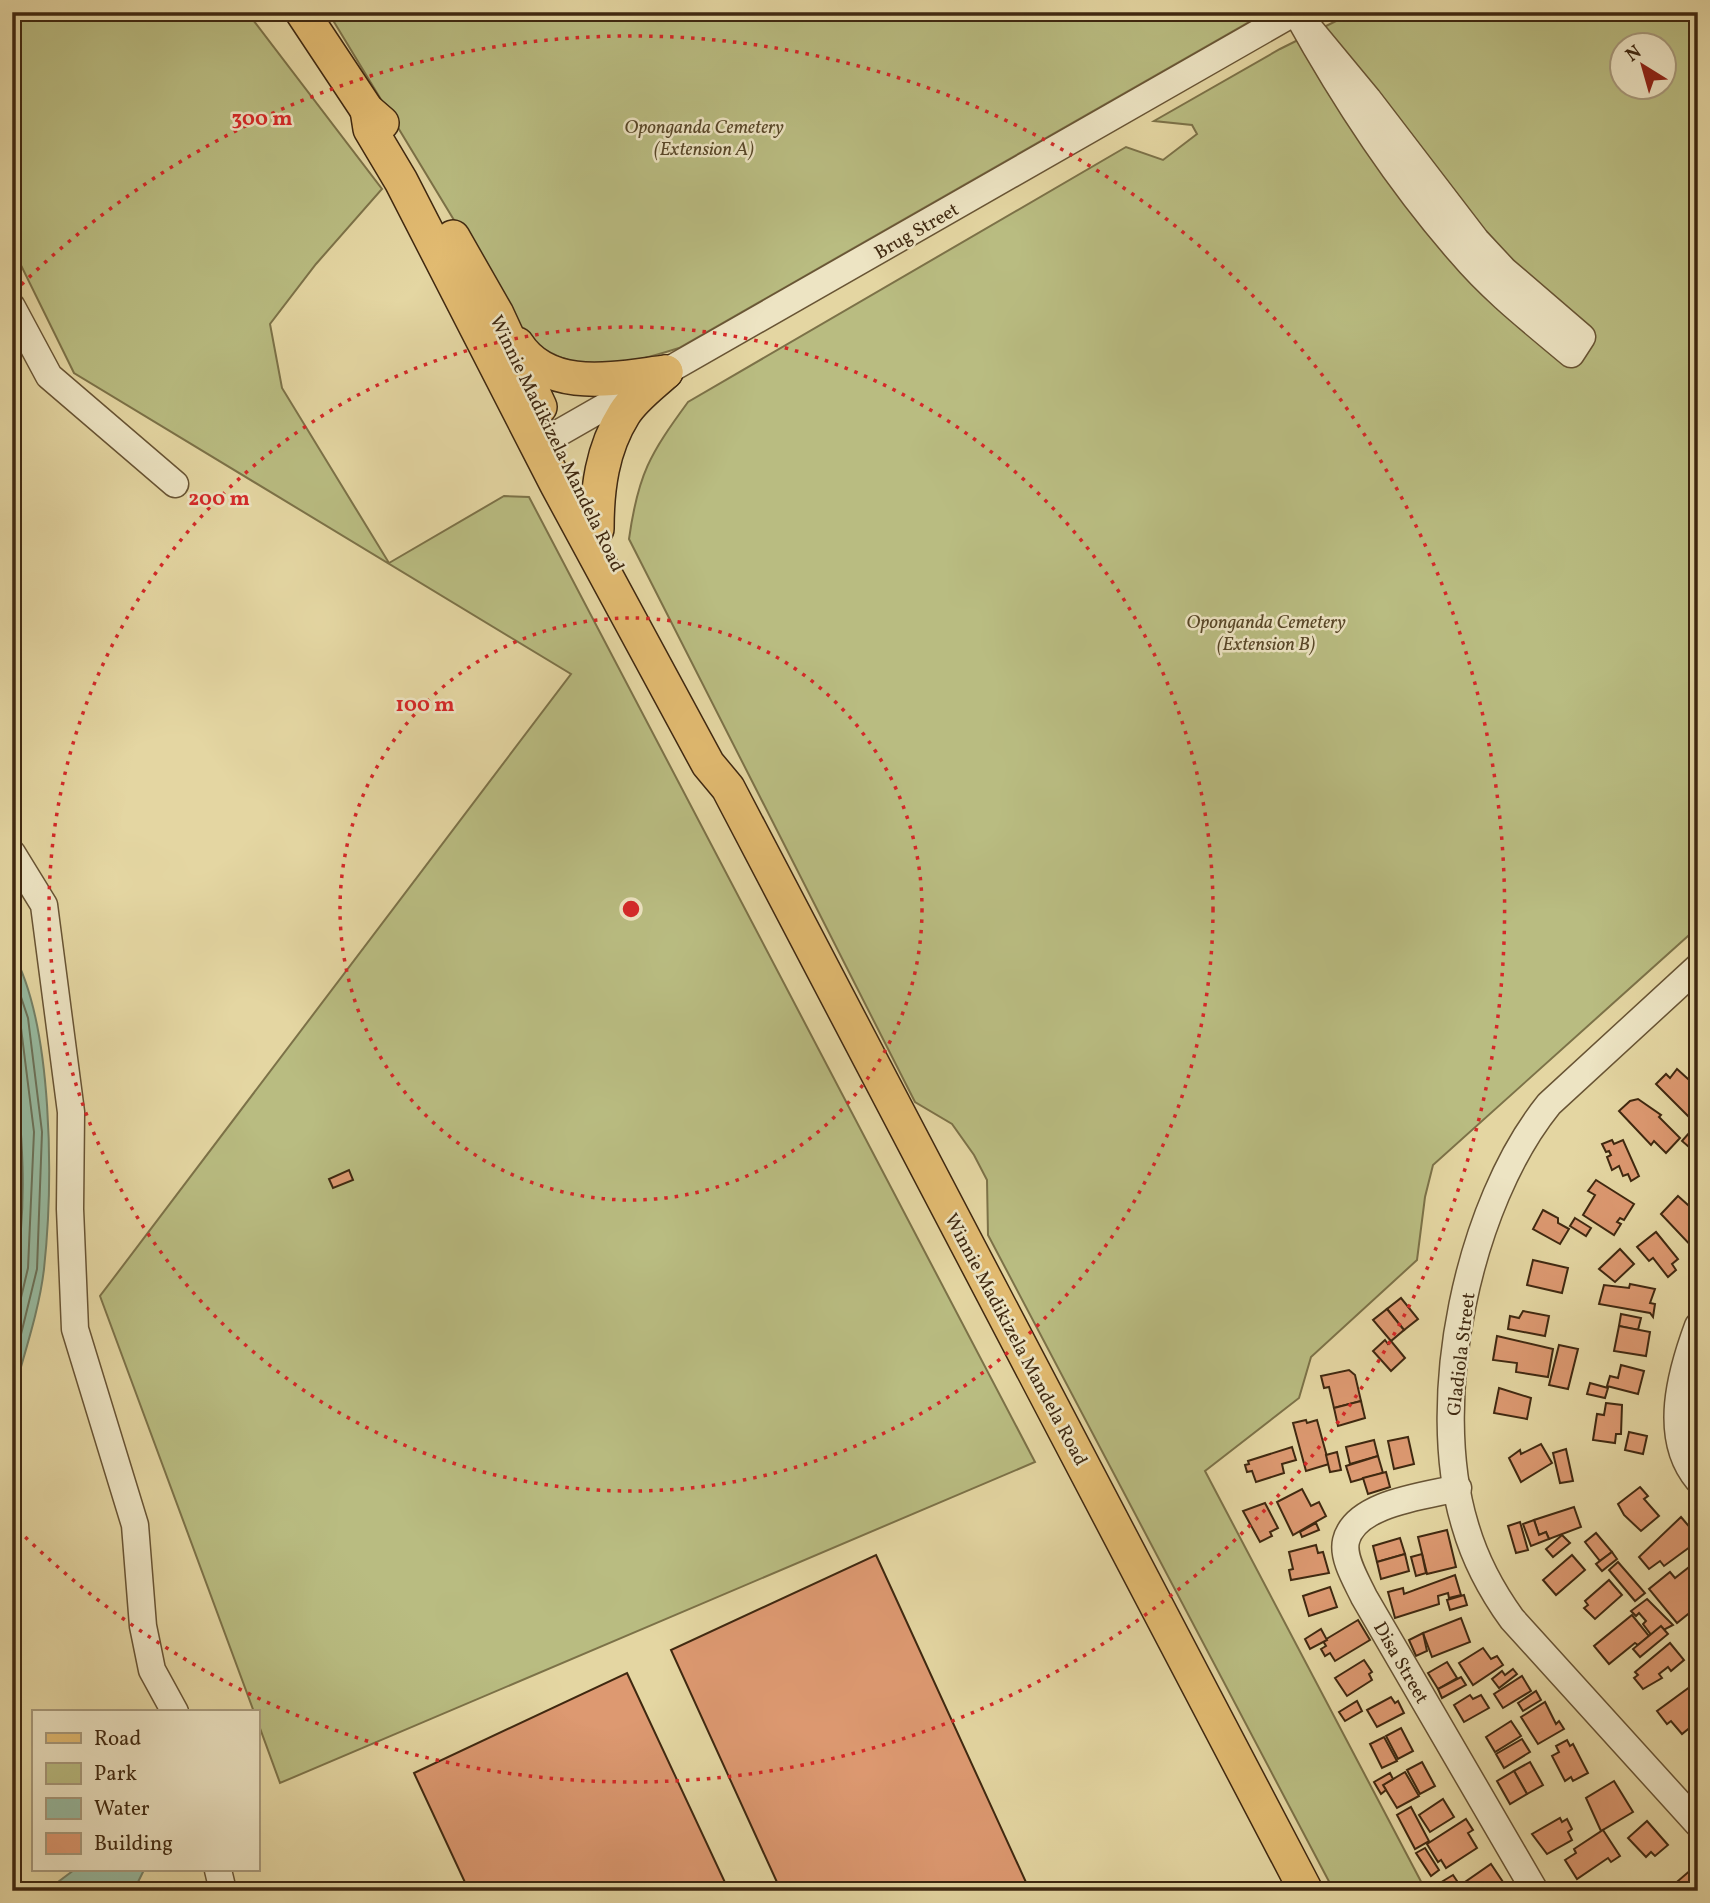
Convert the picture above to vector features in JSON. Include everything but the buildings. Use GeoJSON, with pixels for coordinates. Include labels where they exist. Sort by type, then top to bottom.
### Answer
{"type":"FeatureCollection","features":[{"type":"Feature","properties":{"kind":"main road","name":"Winnie Madikizela Mandela Road"},"geometry":{"type":"LineString","coordinates":[[302,12],[367,110],[382,122],[497,314],[544,441],[597,529],[720,758],[728,788]]}},
{"type":"Feature","properties":{"kind":"main road","name":"Winnie Madikizela Mandela Road"},"geometry":{"type":"LineString","coordinates":[[367,110],[370,129],[401,180],[544,441],[708,764],[728,788],[1307,1891]]}},
{"type":"Feature","properties":{"kind":"main road"},"geometry":{"type":"LineString","coordinates":[[497,314],[525,356],[558,374],[579,380],[666,372]]}},
{"type":"Feature","properties":{"kind":"main road"},"geometry":{"type":"LineString","coordinates":[[597,529],[597,486],[608,450],[624,413],[666,372]]}},
{"type":"Feature","properties":{"kind":"street","name":"Brug Street"},"geometry":{"type":"LineString","coordinates":[[544,441],[1295,12]]}},
{"type":"Feature","properties":{"kind":"street"},"geometry":{"type":"LineString","coordinates":[[1296,12],[1368,99],[1476,240],[1504,270],[1582,337],[1571,354],[1492,286],[1461,254],[1353,110],[1296,12]]}},
{"type":"Feature","properties":{"kind":"street"},"geometry":{"type":"LineString","coordinates":[[12,307],[48,376],[175,484]]}},
{"type":"Feature","properties":{"kind":"street"},"geometry":{"type":"LineString","coordinates":[[12,853],[44,905],[48,933],[71,1112],[70,1209],[75,1329],[135,1525],[143,1626],[152,1670],[174,1710]]}},
{"type":"Feature","properties":{"kind":"street","name":"Gladiola Street"},"geometry":{"type":"LineString","coordinates":[[1698,967],[1549,1104],[1529,1128],[1503,1175],[1476,1256],[1458,1338],[1451,1430],[1464,1523],[1480,1568],[1512,1619],[1698,1824]]}},
{"type":"Feature","properties":{"kind":"street"},"geometry":{"type":"LineString","coordinates":[[1698,1326],[1678,1390],[1679,1425],[1684,1454],[1698,1480]]}},
{"type":"Feature","properties":{"kind":"street","name":"Disa Street"},"geometry":{"type":"LineString","coordinates":[[1458,1488],[1386,1505],[1359,1518],[1346,1542],[1348,1555],[1364,1597],[1535,1891]]}},
{"type":"Feature","properties":{"kind":"street"},"geometry":{"type":"LineString","coordinates":[[218,1871],[223,1891]]}},
{"type":"Feature","properties":{"kind":"green space"},"geometry":{"type":"Polygon","coordinates":[[[12,12],[247,12],[382,189],[316,264],[270,324],[282,388],[389,563],[504,496],[529,497],[1035,1462],[280,1783],[259,1725],[259,1710],[253,1710],[100,1296],[571,674],[74,373],[12,247],[12,12]]]}},
{"type":"Feature","properties":{"kind":"green space","name":"Oponganda Cemetery (Extension A)"},"geometry":{"type":"Polygon","coordinates":[[[328,12],[1252,12],[1249,22],[679,348],[617,364],[598,365],[560,357],[523,334],[328,12]]]}},
{"type":"Feature","properties":{"kind":"green space","name":"Oponganda Cemetery (Extension B)"},"geometry":{"type":"Polygon","coordinates":[[[1354,12],[1698,12],[1698,927],[1433,1165],[1425,1197],[1417,1260],[1311,1357],[1299,1398],[1205,1471],[1426,1891],[1334,1891],[988,1235],[987,1180],[974,1155],[952,1124],[915,1102],[629,539],[637,497],[648,466],[664,436],[688,402],[1126,147],[1163,160],[1197,134],[1192,125],[1154,121],[1280,49],[1354,12]]]}},
{"type":"Feature","properties":{"kind":"water"},"geometry":{"type":"Polygon","coordinates":[[[12,951],[26,983],[43,1062],[49,1194],[42,1285],[12,1399],[12,951]]]}},
{"type":"Feature","properties":{"kind":"water"},"geometry":{"type":"Polygon","coordinates":[[[73,1871],[144,1871],[138,1882],[142,1891],[46,1891],[73,1871]]]}}]}
